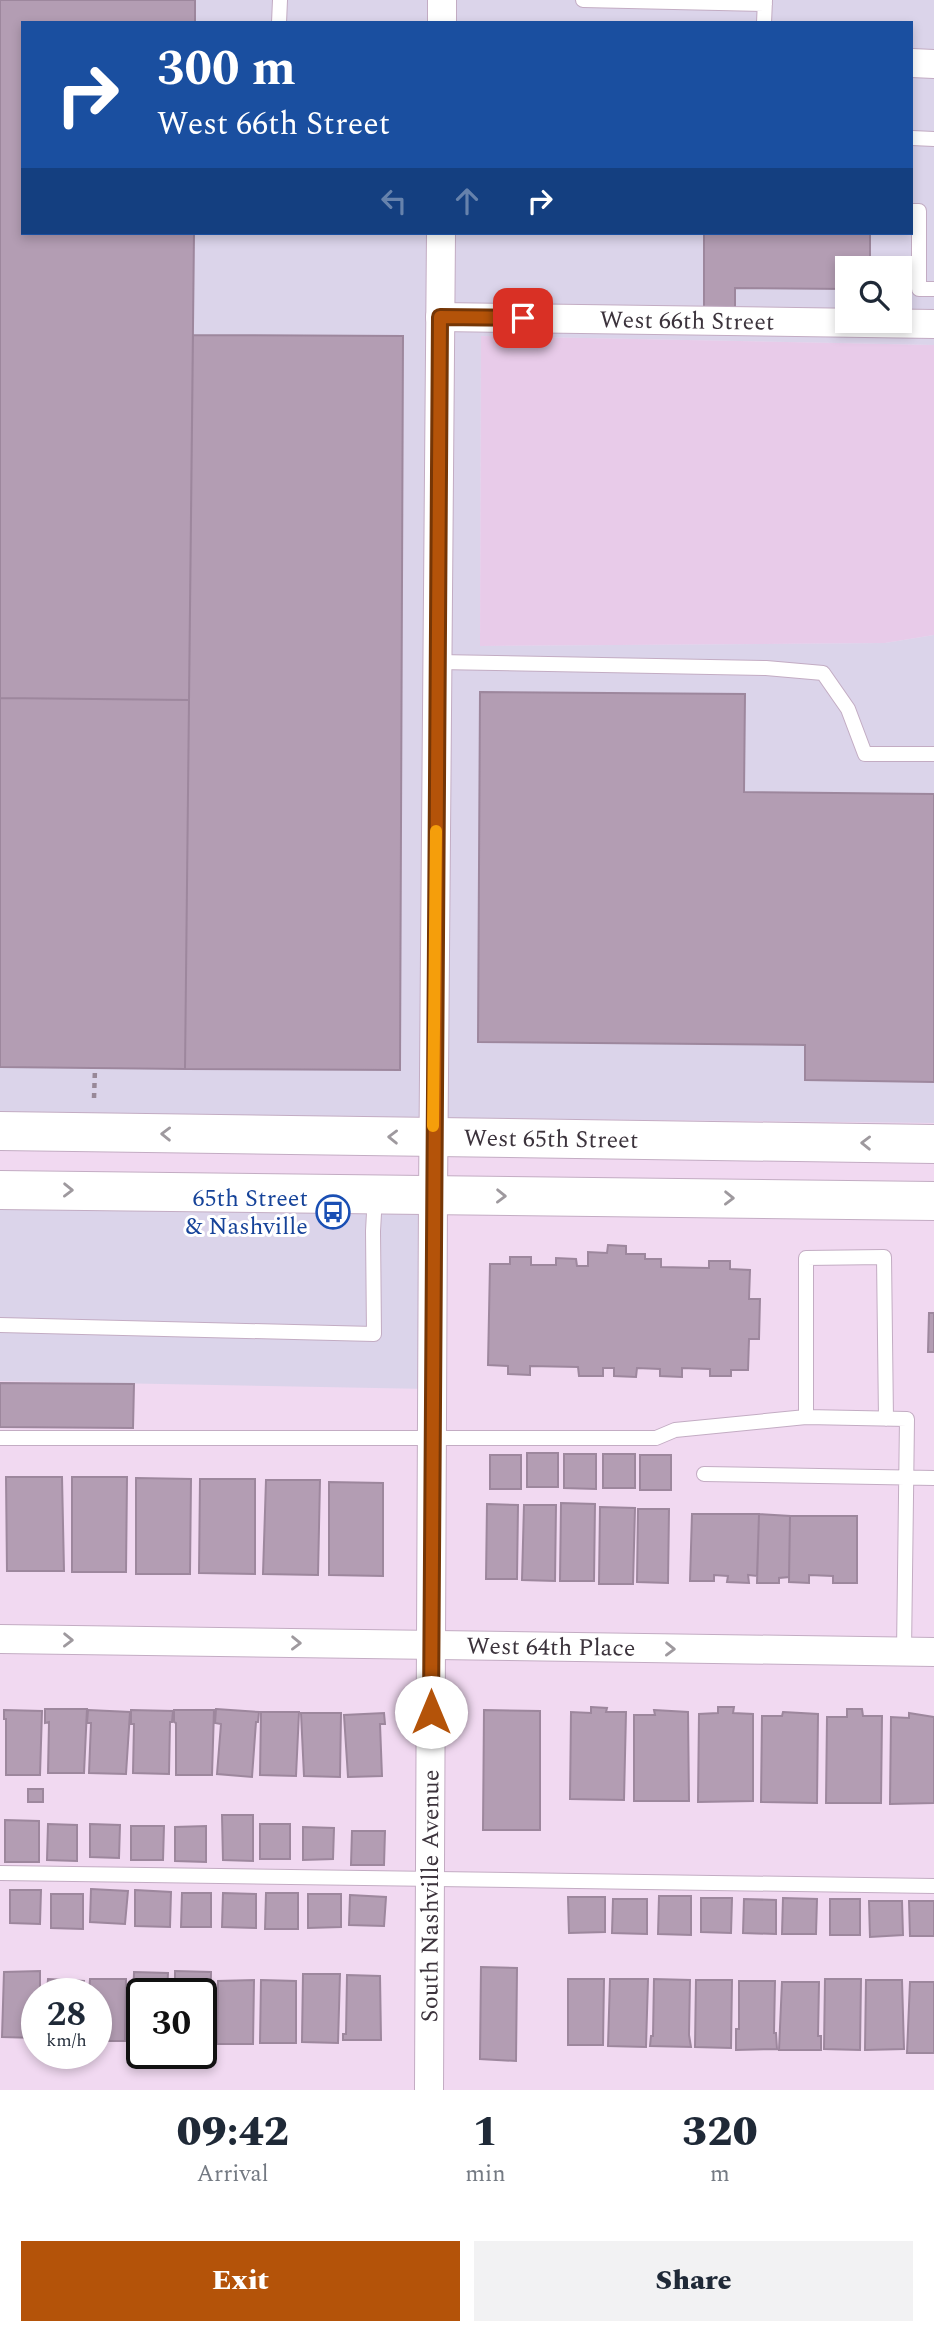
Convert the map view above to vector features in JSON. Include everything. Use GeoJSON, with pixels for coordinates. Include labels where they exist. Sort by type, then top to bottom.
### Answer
{"type":"FeatureCollection","features":[{"type":"Feature","properties":{"kind":"street"},"geometry":{"type":"LineString","coordinates":[[442,0],[442,21]]}},
{"type":"Feature","properties":{"kind":"street"},"geometry":{"type":"LineString","coordinates":[[913,63],[934,64]]}},
{"type":"Feature","properties":{"kind":"street","name":"South Nashville Avenue"},"geometry":{"type":"LineString","coordinates":[[429,2090],[433,1138],[441,235]]}},
{"type":"Feature","properties":{"kind":"street","name":"West 66th Street"},"geometry":{"type":"LineString","coordinates":[[440,317],[934,324]]}},
{"type":"Feature","properties":{"kind":"street","name":"West 65th Street"},"geometry":{"type":"LineString","coordinates":[[0,1131],[934,1144]]}},
{"type":"Feature","properties":{"kind":"street"},"geometry":{"type":"LineString","coordinates":[[0,1189],[934,1201]]}},
{"type":"Feature","properties":{"kind":"street","name":"West 64th Place"},"geometry":{"type":"LineString","coordinates":[[0,1639],[934,1652]]}},
{"type":"Feature","properties":{"kind":"lane"},"geometry":{"type":"LineString","coordinates":[[279,21],[280,0]]}},
{"type":"Feature","properties":{"kind":"lane"},"geometry":{"type":"LineString","coordinates":[[583,0],[765,2],[764,21]]}},
{"type":"Feature","properties":{"kind":"lane"},"geometry":{"type":"LineString","coordinates":[[913,138],[934,139]]}},
{"type":"Feature","properties":{"kind":"lane"},"geometry":{"type":"LineString","coordinates":[[913,211],[919,211],[919,289],[934,289]]}},
{"type":"Feature","properties":{"kind":"lane"},"geometry":{"type":"LineString","coordinates":[[438,662],[766,668],[823,673],[848,709],[865,754],[934,754]]}},
{"type":"Feature","properties":{"kind":"lane"},"geometry":{"type":"LineString","coordinates":[[0,1325],[374,1334],[375,1194]]}},
{"type":"Feature","properties":{"kind":"lane"},"geometry":{"type":"LineString","coordinates":[[806,1417],[806,1258],[884,1257],[886,1419]]}},
{"type":"Feature","properties":{"kind":"lane"},"geometry":{"type":"LineString","coordinates":[[0,1438],[656,1438],[676,1430],[806,1417],[907,1419],[904,1652]]}},
{"type":"Feature","properties":{"kind":"lane"},"geometry":{"type":"LineString","coordinates":[[704,1474],[934,1478]]}},
{"type":"Feature","properties":{"kind":"lane"},"geometry":{"type":"LineString","coordinates":[[0,1873],[934,1886]]}},
{"type":"Feature","properties":{"kind":"path"},"geometry":{"type":"LineString","coordinates":[[94,1069],[94,1108]]}},
{"type":"Feature","properties":{"kind":"shaded area"},"geometry":{"type":"Polygon","coordinates":[[[0,0],[934,0],[934,345],[481,336],[480,646],[885,643],[934,635],[934,1123],[0,1113],[0,0]]]}},
{"type":"Feature","properties":{"kind":"shaded area"},"geometry":{"type":"Polygon","coordinates":[[[481,336],[934,345],[934,635],[885,643],[480,646],[481,336]]]}},
{"type":"Feature","properties":{"kind":"shaded area"},"geometry":{"type":"Polygon","coordinates":[[[0,1198],[426,1203],[430,1389],[0,1381],[0,1198]]]}},
{"type":"Feature","properties":{"kind":"building"},"geometry":{"type":"Polygon","coordinates":[[[0,0],[195,0],[195,21],[21,21],[21,235],[194,235],[189,700],[0,698],[0,0]]]}},
{"type":"Feature","properties":{"kind":"building"},"geometry":{"type":"Polygon","coordinates":[[[704,235],[870,235],[870,256],[835,256],[835,289],[735,288],[735,308],[704,308],[704,235]]]}},
{"type":"Feature","properties":{"kind":"building"},"geometry":{"type":"Polygon","coordinates":[[[193,335],[403,336],[400,1070],[185,1069],[193,335]]]}},
{"type":"Feature","properties":{"kind":"building"},"geometry":{"type":"Polygon","coordinates":[[[480,692],[745,694],[744,792],[934,794],[934,1082],[805,1080],[805,1045],[478,1042],[480,692]]]}},
{"type":"Feature","properties":{"kind":"building"},"geometry":{"type":"Polygon","coordinates":[[[0,698],[189,700],[185,1069],[0,1067],[0,698]]]}},
{"type":"Feature","properties":{"kind":"building"},"geometry":{"type":"Polygon","coordinates":[[[608,1245],[626,1246],[626,1254],[645,1254],[645,1259],[661,1259],[661,1267],[709,1268],[709,1261],[730,1261],[730,1269],[750,1270],[749,1299],[760,1299],[759,1339],[749,1339],[748,1370],[731,1370],[731,1376],[710,1376],[710,1369],[682,1368],[682,1377],[660,1376],[660,1369],[637,1368],[636,1377],[614,1376],[614,1368],[603,1368],[603,1376],[579,1376],[578,1367],[530,1366],[530,1375],[508,1374],[508,1366],[488,1365],[490,1264],[510,1264],[510,1257],[531,1257],[531,1265],[556,1265],[556,1258],[576,1259],[577,1266],[588,1266],[588,1252],[607,1253],[608,1245]]]}},
{"type":"Feature","properties":{"kind":"building"},"geometry":{"type":"Polygon","coordinates":[[[929,1313],[934,1313],[934,1352],[928,1352],[929,1313]]]}},
{"type":"Feature","properties":{"kind":"building"},"geometry":{"type":"Polygon","coordinates":[[[0,1383],[134,1384],[133,1428],[0,1427],[0,1383]]]}},
{"type":"Feature","properties":{"kind":"building"},"geometry":{"type":"Polygon","coordinates":[[[527,1453],[558,1453],[558,1487],[527,1487],[527,1453]]]}},
{"type":"Feature","properties":{"kind":"building"},"geometry":{"type":"Polygon","coordinates":[[[564,1454],[596,1454],[596,1489],[564,1488],[564,1454]]]}},
{"type":"Feature","properties":{"kind":"building"},"geometry":{"type":"Polygon","coordinates":[[[603,1454],[635,1454],[635,1488],[603,1488],[603,1454]]]}},
{"type":"Feature","properties":{"kind":"building"},"geometry":{"type":"Polygon","coordinates":[[[490,1455],[521,1455],[521,1489],[490,1489],[490,1455]]]}},
{"type":"Feature","properties":{"kind":"building"},"geometry":{"type":"Polygon","coordinates":[[[640,1455],[671,1455],[671,1490],[640,1490],[640,1455]]]}},
{"type":"Feature","properties":{"kind":"building"},"geometry":{"type":"Polygon","coordinates":[[[6,1477],[62,1477],[64,1571],[7,1571],[6,1477]]]}},
{"type":"Feature","properties":{"kind":"building"},"geometry":{"type":"Polygon","coordinates":[[[72,1477],[127,1477],[126,1572],[72,1572],[72,1477]]]}},
{"type":"Feature","properties":{"kind":"building"},"geometry":{"type":"Polygon","coordinates":[[[136,1478],[191,1479],[190,1574],[136,1574],[136,1478]]]}},
{"type":"Feature","properties":{"kind":"building"},"geometry":{"type":"Polygon","coordinates":[[[200,1479],[255,1479],[255,1574],[199,1573],[200,1479]]]}},
{"type":"Feature","properties":{"kind":"building"},"geometry":{"type":"Polygon","coordinates":[[[266,1480],[320,1480],[318,1575],[263,1574],[266,1480]]]}},
{"type":"Feature","properties":{"kind":"building"},"geometry":{"type":"Polygon","coordinates":[[[329,1482],[383,1483],[383,1576],[329,1575],[329,1482]]]}},
{"type":"Feature","properties":{"kind":"building"},"geometry":{"type":"Polygon","coordinates":[[[561,1503],[595,1504],[594,1581],[560,1581],[561,1503]]]}},
{"type":"Feature","properties":{"kind":"building"},"geometry":{"type":"Polygon","coordinates":[[[487,1504],[518,1505],[517,1579],[486,1579],[487,1504]]]}},
{"type":"Feature","properties":{"kind":"building"},"geometry":{"type":"Polygon","coordinates":[[[524,1505],[556,1505],[555,1581],[522,1580],[524,1505]]]}},
{"type":"Feature","properties":{"kind":"building"},"geometry":{"type":"Polygon","coordinates":[[[600,1507],[635,1508],[633,1584],[599,1584],[600,1507]]]}},
{"type":"Feature","properties":{"kind":"building"},"geometry":{"type":"Polygon","coordinates":[[[638,1509],[669,1509],[668,1583],[637,1582],[638,1509]]]}},
{"type":"Feature","properties":{"kind":"building"},"geometry":{"type":"Polygon","coordinates":[[[692,1514],[759,1514],[757,1576],[748,1575],[749,1583],[727,1582],[728,1576],[714,1575],[714,1581],[690,1581],[692,1514]]]}},
{"type":"Feature","properties":{"kind":"building"},"geometry":{"type":"Polygon","coordinates":[[[759,1514],[790,1516],[789,1577],[779,1578],[779,1583],[757,1583],[759,1514]]]}},
{"type":"Feature","properties":{"kind":"building"},"geometry":{"type":"Polygon","coordinates":[[[790,1516],[857,1516],[857,1583],[833,1583],[833,1576],[809,1575],[809,1583],[789,1582],[790,1516]]]}},
{"type":"Feature","properties":{"kind":"building"},"geometry":{"type":"Polygon","coordinates":[[[591,1707],[607,1708],[606,1712],[626,1712],[624,1800],[570,1799],[571,1712],[591,1713],[591,1707]]]}},
{"type":"Feature","properties":{"kind":"building"},"geometry":{"type":"Polygon","coordinates":[[[718,1707],[734,1707],[733,1713],[753,1714],[753,1801],[698,1802],[699,1714],[718,1713],[718,1707]]]}},
{"type":"Feature","properties":{"kind":"building"},"geometry":{"type":"Polygon","coordinates":[[[45,1709],[87,1709],[84,1773],[48,1773],[49,1722],[45,1723],[45,1709]]]}},
{"type":"Feature","properties":{"kind":"building"},"geometry":{"type":"Polygon","coordinates":[[[216,1709],[259,1712],[252,1777],[217,1774],[221,1724],[215,1723],[216,1709]]]}},
{"type":"Feature","properties":{"kind":"building"},"geometry":{"type":"Polygon","coordinates":[[[847,1709],[862,1709],[863,1716],[882,1716],[881,1803],[826,1803],[827,1717],[847,1717],[847,1709]]]}},
{"type":"Feature","properties":{"kind":"building"},"geometry":{"type":"Polygon","coordinates":[[[4,1710],[42,1711],[40,1775],[6,1775],[4,1710]]]}},
{"type":"Feature","properties":{"kind":"building"},"geometry":{"type":"Polygon","coordinates":[[[88,1710],[130,1712],[126,1774],[89,1773],[91,1723],[87,1723],[88,1710]]]}},
{"type":"Feature","properties":{"kind":"building"},"geometry":{"type":"Polygon","coordinates":[[[131,1710],[173,1711],[170,1722],[169,1774],[133,1773],[134,1724],[131,1724],[131,1710]]]}},
{"type":"Feature","properties":{"kind":"building"},"geometry":{"type":"Polygon","coordinates":[[[174,1710],[214,1710],[212,1775],[176,1775],[174,1710]]]}},
{"type":"Feature","properties":{"kind":"building"},"geometry":{"type":"Polygon","coordinates":[[[484,1710],[540,1711],[540,1830],[483,1830],[484,1710]]]}},
{"type":"Feature","properties":{"kind":"building"},"geometry":{"type":"Polygon","coordinates":[[[654,1710],[688,1712],[689,1801],[634,1801],[634,1715],[655,1715],[654,1710]]]}},
{"type":"Feature","properties":{"kind":"building"},"geometry":{"type":"Polygon","coordinates":[[[261,1712],[299,1712],[296,1776],[260,1775],[261,1712]]]}},
{"type":"Feature","properties":{"kind":"building"},"geometry":{"type":"Polygon","coordinates":[[[783,1712],[818,1714],[817,1803],[761,1802],[762,1716],[782,1716],[783,1712]]]}},
{"type":"Feature","properties":{"kind":"building"},"geometry":{"type":"Polygon","coordinates":[[[301,1713],[341,1713],[340,1777],[304,1776],[301,1713]]]}},
{"type":"Feature","properties":{"kind":"building"},"geometry":{"type":"Polygon","coordinates":[[[384,1713],[385,1724],[380,1724],[382,1776],[348,1777],[344,1715],[384,1713]]]}},
{"type":"Feature","properties":{"kind":"building"},"geometry":{"type":"Polygon","coordinates":[[[909,1713],[934,1717],[934,1803],[890,1804],[891,1717],[909,1718],[909,1713]]]}},
{"type":"Feature","properties":{"kind":"building"},"geometry":{"type":"Polygon","coordinates":[[[28,1789],[43,1789],[43,1802],[28,1802],[28,1789]]]}},
{"type":"Feature","properties":{"kind":"building"},"geometry":{"type":"Polygon","coordinates":[[[222,1815],[253,1815],[253,1861],[223,1860],[222,1815]]]}},
{"type":"Feature","properties":{"kind":"building"},"geometry":{"type":"Polygon","coordinates":[[[5,1820],[39,1821],[39,1862],[5,1862],[5,1820]]]}},
{"type":"Feature","properties":{"kind":"building"},"geometry":{"type":"Polygon","coordinates":[[[48,1824],[77,1825],[77,1861],[47,1860],[48,1824]]]}},
{"type":"Feature","properties":{"kind":"building"},"geometry":{"type":"Polygon","coordinates":[[[90,1824],[120,1825],[119,1858],[90,1857],[90,1824]]]}},
{"type":"Feature","properties":{"kind":"building"},"geometry":{"type":"Polygon","coordinates":[[[260,1824],[290,1824],[290,1859],[260,1859],[260,1824]]]}},
{"type":"Feature","properties":{"kind":"building"},"geometry":{"type":"Polygon","coordinates":[[[131,1826],[164,1826],[163,1860],[131,1860],[131,1826]]]}},
{"type":"Feature","properties":{"kind":"building"},"geometry":{"type":"Polygon","coordinates":[[[206,1826],[206,1862],[175,1861],[175,1827],[206,1826]]]}},
{"type":"Feature","properties":{"kind":"building"},"geometry":{"type":"Polygon","coordinates":[[[303,1827],[334,1828],[333,1859],[303,1860],[303,1827]]]}},
{"type":"Feature","properties":{"kind":"building"},"geometry":{"type":"Polygon","coordinates":[[[352,1831],[385,1831],[384,1865],[351,1865],[352,1831]]]}},
{"type":"Feature","properties":{"kind":"building"},"geometry":{"type":"Polygon","coordinates":[[[91,1889],[128,1891],[125,1924],[90,1922],[91,1889]]]}},
{"type":"Feature","properties":{"kind":"building"},"geometry":{"type":"Polygon","coordinates":[[[10,1890],[41,1890],[40,1924],[10,1923],[10,1890]]]}},
{"type":"Feature","properties":{"kind":"building"},"geometry":{"type":"Polygon","coordinates":[[[135,1890],[171,1892],[170,1927],[135,1926],[135,1890]]]}},
{"type":"Feature","properties":{"kind":"building"},"geometry":{"type":"Polygon","coordinates":[[[182,1893],[211,1893],[211,1927],[181,1927],[182,1893]]]}},
{"type":"Feature","properties":{"kind":"building"},"geometry":{"type":"Polygon","coordinates":[[[223,1893],[256,1894],[256,1928],[222,1927],[223,1893]]]}},
{"type":"Feature","properties":{"kind":"building"},"geometry":{"type":"Polygon","coordinates":[[[266,1893],[298,1893],[298,1929],[265,1929],[266,1893]]]}},
{"type":"Feature","properties":{"kind":"building"},"geometry":{"type":"Polygon","coordinates":[[[51,1894],[83,1894],[83,1929],[51,1928],[51,1894]]]}},
{"type":"Feature","properties":{"kind":"building"},"geometry":{"type":"Polygon","coordinates":[[[308,1894],[341,1894],[341,1927],[308,1928],[308,1894]]]}},
{"type":"Feature","properties":{"kind":"building"},"geometry":{"type":"Polygon","coordinates":[[[350,1895],[386,1897],[384,1926],[349,1925],[350,1895]]]}},
{"type":"Feature","properties":{"kind":"building"},"geometry":{"type":"Polygon","coordinates":[[[659,1896],[691,1896],[691,1935],[658,1934],[659,1896]]]}},
{"type":"Feature","properties":{"kind":"building"},"geometry":{"type":"Polygon","coordinates":[[[568,1897],[605,1897],[605,1932],[569,1933],[568,1897]]]}},
{"type":"Feature","properties":{"kind":"building"},"geometry":{"type":"Polygon","coordinates":[[[701,1898],[732,1898],[731,1933],[701,1932],[701,1898]]]}},
{"type":"Feature","properties":{"kind":"building"},"geometry":{"type":"Polygon","coordinates":[[[783,1898],[817,1899],[816,1934],[782,1934],[783,1898]]]}},
{"type":"Feature","properties":{"kind":"building"},"geometry":{"type":"Polygon","coordinates":[[[613,1899],[647,1899],[647,1934],[612,1933],[613,1899]]]}},
{"type":"Feature","properties":{"kind":"building"},"geometry":{"type":"Polygon","coordinates":[[[744,1899],[776,1900],[776,1934],[743,1933],[744,1899]]]}},
{"type":"Feature","properties":{"kind":"building"},"geometry":{"type":"Polygon","coordinates":[[[830,1899],[860,1899],[860,1935],[830,1935],[830,1899]]]}},
{"type":"Feature","properties":{"kind":"building"},"geometry":{"type":"Polygon","coordinates":[[[869,1901],[902,1901],[903,1935],[870,1937],[869,1901]]]}},
{"type":"Feature","properties":{"kind":"building"},"geometry":{"type":"Polygon","coordinates":[[[909,1901],[934,1901],[934,1936],[910,1936],[909,1901]]]}},
{"type":"Feature","properties":{"kind":"building"},"geometry":{"type":"Polygon","coordinates":[[[481,1967],[517,1968],[516,2061],[480,2059],[481,1967]]]}},
{"type":"Feature","properties":{"kind":"building"},"geometry":{"type":"Polygon","coordinates":[[[40,1971],[40,1978],[21,1978],[21,2038],[2,2037],[4,1972],[40,1971]]]}},
{"type":"Feature","properties":{"kind":"building"},"geometry":{"type":"Polygon","coordinates":[[[175,1971],[211,1972],[211,1978],[175,1978],[175,1971]]]}},
{"type":"Feature","properties":{"kind":"building"},"geometry":{"type":"Polygon","coordinates":[[[134,1972],[168,1973],[168,1978],[134,1978],[134,1972]]]}},
{"type":"Feature","properties":{"kind":"building"},"geometry":{"type":"Polygon","coordinates":[[[303,1974],[340,1974],[338,2043],[302,2042],[303,1974]]]}},
{"type":"Feature","properties":{"kind":"building"},"geometry":{"type":"Polygon","coordinates":[[[347,1975],[380,1976],[381,2040],[343,2040],[343,2034],[346,2034],[347,1975]]]}},
{"type":"Feature","properties":{"kind":"building"},"geometry":{"type":"Polygon","coordinates":[[[112,1979],[126,1979],[125,2041],[112,2041],[112,1979]]]}},
{"type":"Feature","properties":{"kind":"building"},"geometry":{"type":"Polygon","coordinates":[[[568,1979],[604,1979],[603,2045],[568,2045],[568,1979]]]}},
{"type":"Feature","properties":{"kind":"building"},"geometry":{"type":"Polygon","coordinates":[[[610,1979],[648,1979],[646,2047],[608,2046],[610,1979]]]}},
{"type":"Feature","properties":{"kind":"building"},"geometry":{"type":"Polygon","coordinates":[[[654,1979],[690,1980],[691,2047],[650,2046],[653,2036],[654,1979]]]}},
{"type":"Feature","properties":{"kind":"building"},"geometry":{"type":"Polygon","coordinates":[[[825,1979],[861,1979],[860,2050],[824,2049],[825,1979]]]}},
{"type":"Feature","properties":{"kind":"building"},"geometry":{"type":"Polygon","coordinates":[[[254,1980],[253,2044],[217,2044],[218,1981],[254,1980]]]}},
{"type":"Feature","properties":{"kind":"building"},"geometry":{"type":"Polygon","coordinates":[[[261,1980],[296,1981],[296,2043],[260,2043],[261,1980]]]}},
{"type":"Feature","properties":{"kind":"building"},"geometry":{"type":"Polygon","coordinates":[[[696,1980],[732,1980],[731,2048],[695,2047],[696,1980]]]}},
{"type":"Feature","properties":{"kind":"building"},"geometry":{"type":"Polygon","coordinates":[[[866,1980],[902,1980],[904,2049],[865,2050],[866,1980]]]}},
{"type":"Feature","properties":{"kind":"building"},"geometry":{"type":"Polygon","coordinates":[[[739,1981],[775,1981],[774,2033],[777,2049],[736,2050],[739,1981]]]}},
{"type":"Feature","properties":{"kind":"building"},"geometry":{"type":"Polygon","coordinates":[[[782,1982],[819,1982],[818,2036],[821,2036],[821,2050],[779,2050],[782,1982]]]}},
{"type":"Feature","properties":{"kind":"building"},"geometry":{"type":"Polygon","coordinates":[[[910,1982],[934,1982],[934,2053],[907,2053],[910,1982]]]}},
{"type":"Feature","properties":{"kind":"slow traffic"},"geometry":{"type":"LineString","coordinates":[[433,1126],[436,831]]}},
{"type":"Feature","properties":{"kind":"place","name":"65th Street & Nashville"},"geometry":{"type":"Point","coordinates":[333,1212]}},
{"type":"Feature","properties":{"kind":"route"},"geometry":{"type":"LineString","coordinates":[[431,1712],[440,317],[523,318]]}}]}
